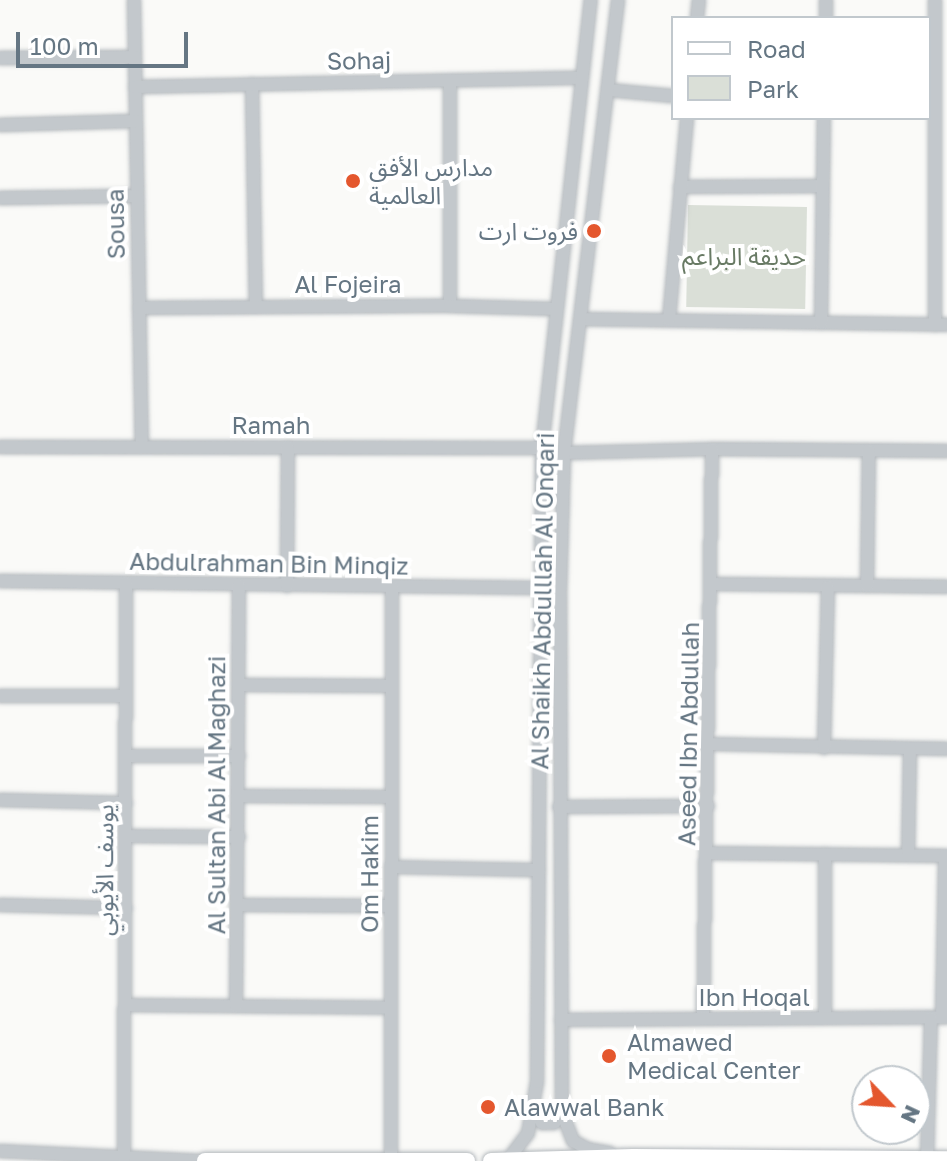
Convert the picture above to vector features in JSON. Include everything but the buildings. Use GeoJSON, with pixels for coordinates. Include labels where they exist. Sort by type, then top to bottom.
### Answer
{"type":"FeatureCollection","features":[{"type":"Feature","properties":{"kind":"main road"},"geometry":{"type":"LineString","coordinates":[[491,1161],[633,1157],[947,1159]]}},
{"type":"Feature","properties":{"kind":"main road"},"geometry":{"type":"LineString","coordinates":[[206,1161],[467,1161]]}},
{"type":"Feature","properties":{"kind":"street","name":"Sousa"},"geometry":{"type":"LineString","coordinates":[[134,0],[142,447]]}},
{"type":"Feature","properties":{"kind":"street","name":"Al Shaikh Abdulllah Al Onqari"},"geometry":{"type":"LineString","coordinates":[[507,1161],[522,1145],[535,1109],[539,870],[538,588],[542,448],[591,0]]}},
{"type":"Feature","properties":{"kind":"street","name":"Al Shaikh Abdulllah Al Onqari"},"geometry":{"type":"LineString","coordinates":[[562,1113],[559,807],[564,453],[618,0]]}},
{"type":"Feature","properties":{"kind":"street"},"geometry":{"type":"LineString","coordinates":[[581,319],[941,325],[941,89],[935,0]]}},
{"type":"Feature","properties":{"kind":"street"},"geometry":{"type":"LineString","coordinates":[[0,58],[135,57]]}},
{"type":"Feature","properties":{"kind":"street","name":"Sohaj"},"geometry":{"type":"LineString","coordinates":[[135,87],[582,78]]}},
{"type":"Feature","properties":{"kind":"street"},"geometry":{"type":"LineString","coordinates":[[450,81],[450,306]]}},
{"type":"Feature","properties":{"kind":"street"},"geometry":{"type":"LineString","coordinates":[[252,84],[256,306]]}},
{"type":"Feature","properties":{"kind":"street"},"geometry":{"type":"LineString","coordinates":[[609,90],[671,96]]}},
{"type":"Feature","properties":{"kind":"street"},"geometry":{"type":"LineString","coordinates":[[669,320],[687,120]]}},
{"type":"Feature","properties":{"kind":"street"},"geometry":{"type":"LineString","coordinates":[[821,323],[824,120]]}},
{"type":"Feature","properties":{"kind":"street"},"geometry":{"type":"LineString","coordinates":[[0,125],[136,121]]}},
{"type":"Feature","properties":{"kind":"street"},"geometry":{"type":"LineString","coordinates":[[680,187],[822,186]]}},
{"type":"Feature","properties":{"kind":"street"},"geometry":{"type":"LineString","coordinates":[[0,198],[136,196]]}},
{"type":"Feature","properties":{"kind":"street","name":"Al Fojeira"},"geometry":{"type":"LineString","coordinates":[[139,308],[450,306],[556,309]]}},
{"type":"Feature","properties":{"kind":"street","name":"Ramah"},"geometry":{"type":"LineString","coordinates":[[0,447],[542,448]]}},
{"type":"Feature","properties":{"kind":"street"},"geometry":{"type":"LineString","coordinates":[[287,586],[288,447]]}},
{"type":"Feature","properties":{"kind":"street"},"geometry":{"type":"LineString","coordinates":[[564,453],[712,449],[947,451]]}},
{"type":"Feature","properties":{"kind":"street","name":"Aseed Ibn Abdullah"},"geometry":{"type":"LineString","coordinates":[[703,1019],[712,449]]}},
{"type":"Feature","properties":{"kind":"street"},"geometry":{"type":"LineString","coordinates":[[867,586],[869,451]]}},
{"type":"Feature","properties":{"kind":"street","name":"Abdulrahman Bin Minqiz"},"geometry":{"type":"LineString","coordinates":[[0,581],[538,588]]}},
{"type":"Feature","properties":{"kind":"street","name":"يوسف الأيوبي"},"geometry":{"type":"LineString","coordinates":[[124,1157],[126,583]]}},
{"type":"Feature","properties":{"kind":"street"},"geometry":{"type":"LineString","coordinates":[[712,584],[947,587]]}},
{"type":"Feature","properties":{"kind":"street","name":"Al Sultan Abi Al Maghazi"},"geometry":{"type":"LineString","coordinates":[[236,1006],[239,585]]}},
{"type":"Feature","properties":{"kind":"street","name":"Om Hakim"},"geometry":{"type":"LineString","coordinates":[[391,1161],[392,587]]}},
{"type":"Feature","properties":{"kind":"street"},"geometry":{"type":"LineString","coordinates":[[824,748],[828,587]]}},
{"type":"Feature","properties":{"kind":"street"},"geometry":{"type":"LineString","coordinates":[[239,685],[392,686]]}},
{"type":"Feature","properties":{"kind":"street"},"geometry":{"type":"LineString","coordinates":[[0,696],[126,696]]}},
{"type":"Feature","properties":{"kind":"street"},"geometry":{"type":"LineString","coordinates":[[709,744],[947,749]]}},
{"type":"Feature","properties":{"kind":"street"},"geometry":{"type":"LineString","coordinates":[[908,855],[910,749]]}},
{"type":"Feature","properties":{"kind":"street"},"geometry":{"type":"LineString","coordinates":[[126,756],[239,756]]}},
{"type":"Feature","properties":{"kind":"street"},"geometry":{"type":"LineString","coordinates":[[239,796],[391,797]]}},
{"type":"Feature","properties":{"kind":"street"},"geometry":{"type":"LineString","coordinates":[[0,800],[126,803]]}},
{"type":"Feature","properties":{"kind":"street"},"geometry":{"type":"LineString","coordinates":[[559,807],[708,806]]}},
{"type":"Feature","properties":{"kind":"street"},"geometry":{"type":"LineString","coordinates":[[126,836],[239,837]]}},
{"type":"Feature","properties":{"kind":"street"},"geometry":{"type":"LineString","coordinates":[[708,853],[946,856],[940,1017],[927,1159]]}},
{"type":"Feature","properties":{"kind":"street"},"geometry":{"type":"LineString","coordinates":[[825,854],[825,1018]]}},
{"type":"Feature","properties":{"kind":"street"},"geometry":{"type":"LineString","coordinates":[[391,867],[539,870]]}},
{"type":"Feature","properties":{"kind":"street"},"geometry":{"type":"LineString","coordinates":[[0,905],[126,908]]}},
{"type":"Feature","properties":{"kind":"street"},"geometry":{"type":"LineString","coordinates":[[239,905],[390,906]]}},
{"type":"Feature","properties":{"kind":"street"},"geometry":{"type":"LineString","coordinates":[[126,1005],[391,1008]]}},
{"type":"Feature","properties":{"kind":"street","name":"Ibn Hoqal"},"geometry":{"type":"LineString","coordinates":[[561,1020],[940,1017]]}},
{"type":"Feature","properties":{"kind":"street"},"geometry":{"type":"LineString","coordinates":[[535,1109],[542,1123],[554,1123],[562,1113],[573,1141],[588,1149],[633,1157]]}},
{"type":"Feature","properties":{"kind":"street"},"geometry":{"type":"LineString","coordinates":[[0,1151],[206,1161]]}},
{"type":"Feature","properties":{"kind":"green space","name":"حديقة البراعم"},"geometry":{"type":"Polygon","coordinates":[[[688,205],[807,207],[805,309],[686,307],[688,205]]]}},
{"type":"Feature","properties":{"kind":"place","name":"مدارس الأفق العالمية"},"geometry":{"type":"Point","coordinates":[353,181]}},
{"type":"Feature","properties":{"kind":"place","name":"فروت ارت"},"geometry":{"type":"Point","coordinates":[594,231]}},
{"type":"Feature","properties":{"kind":"place","name":"Almawed Medical Center"},"geometry":{"type":"Point","coordinates":[609,1056]}},
{"type":"Feature","properties":{"kind":"place","name":"Alawwal Bank"},"geometry":{"type":"Point","coordinates":[488,1107]}}]}
